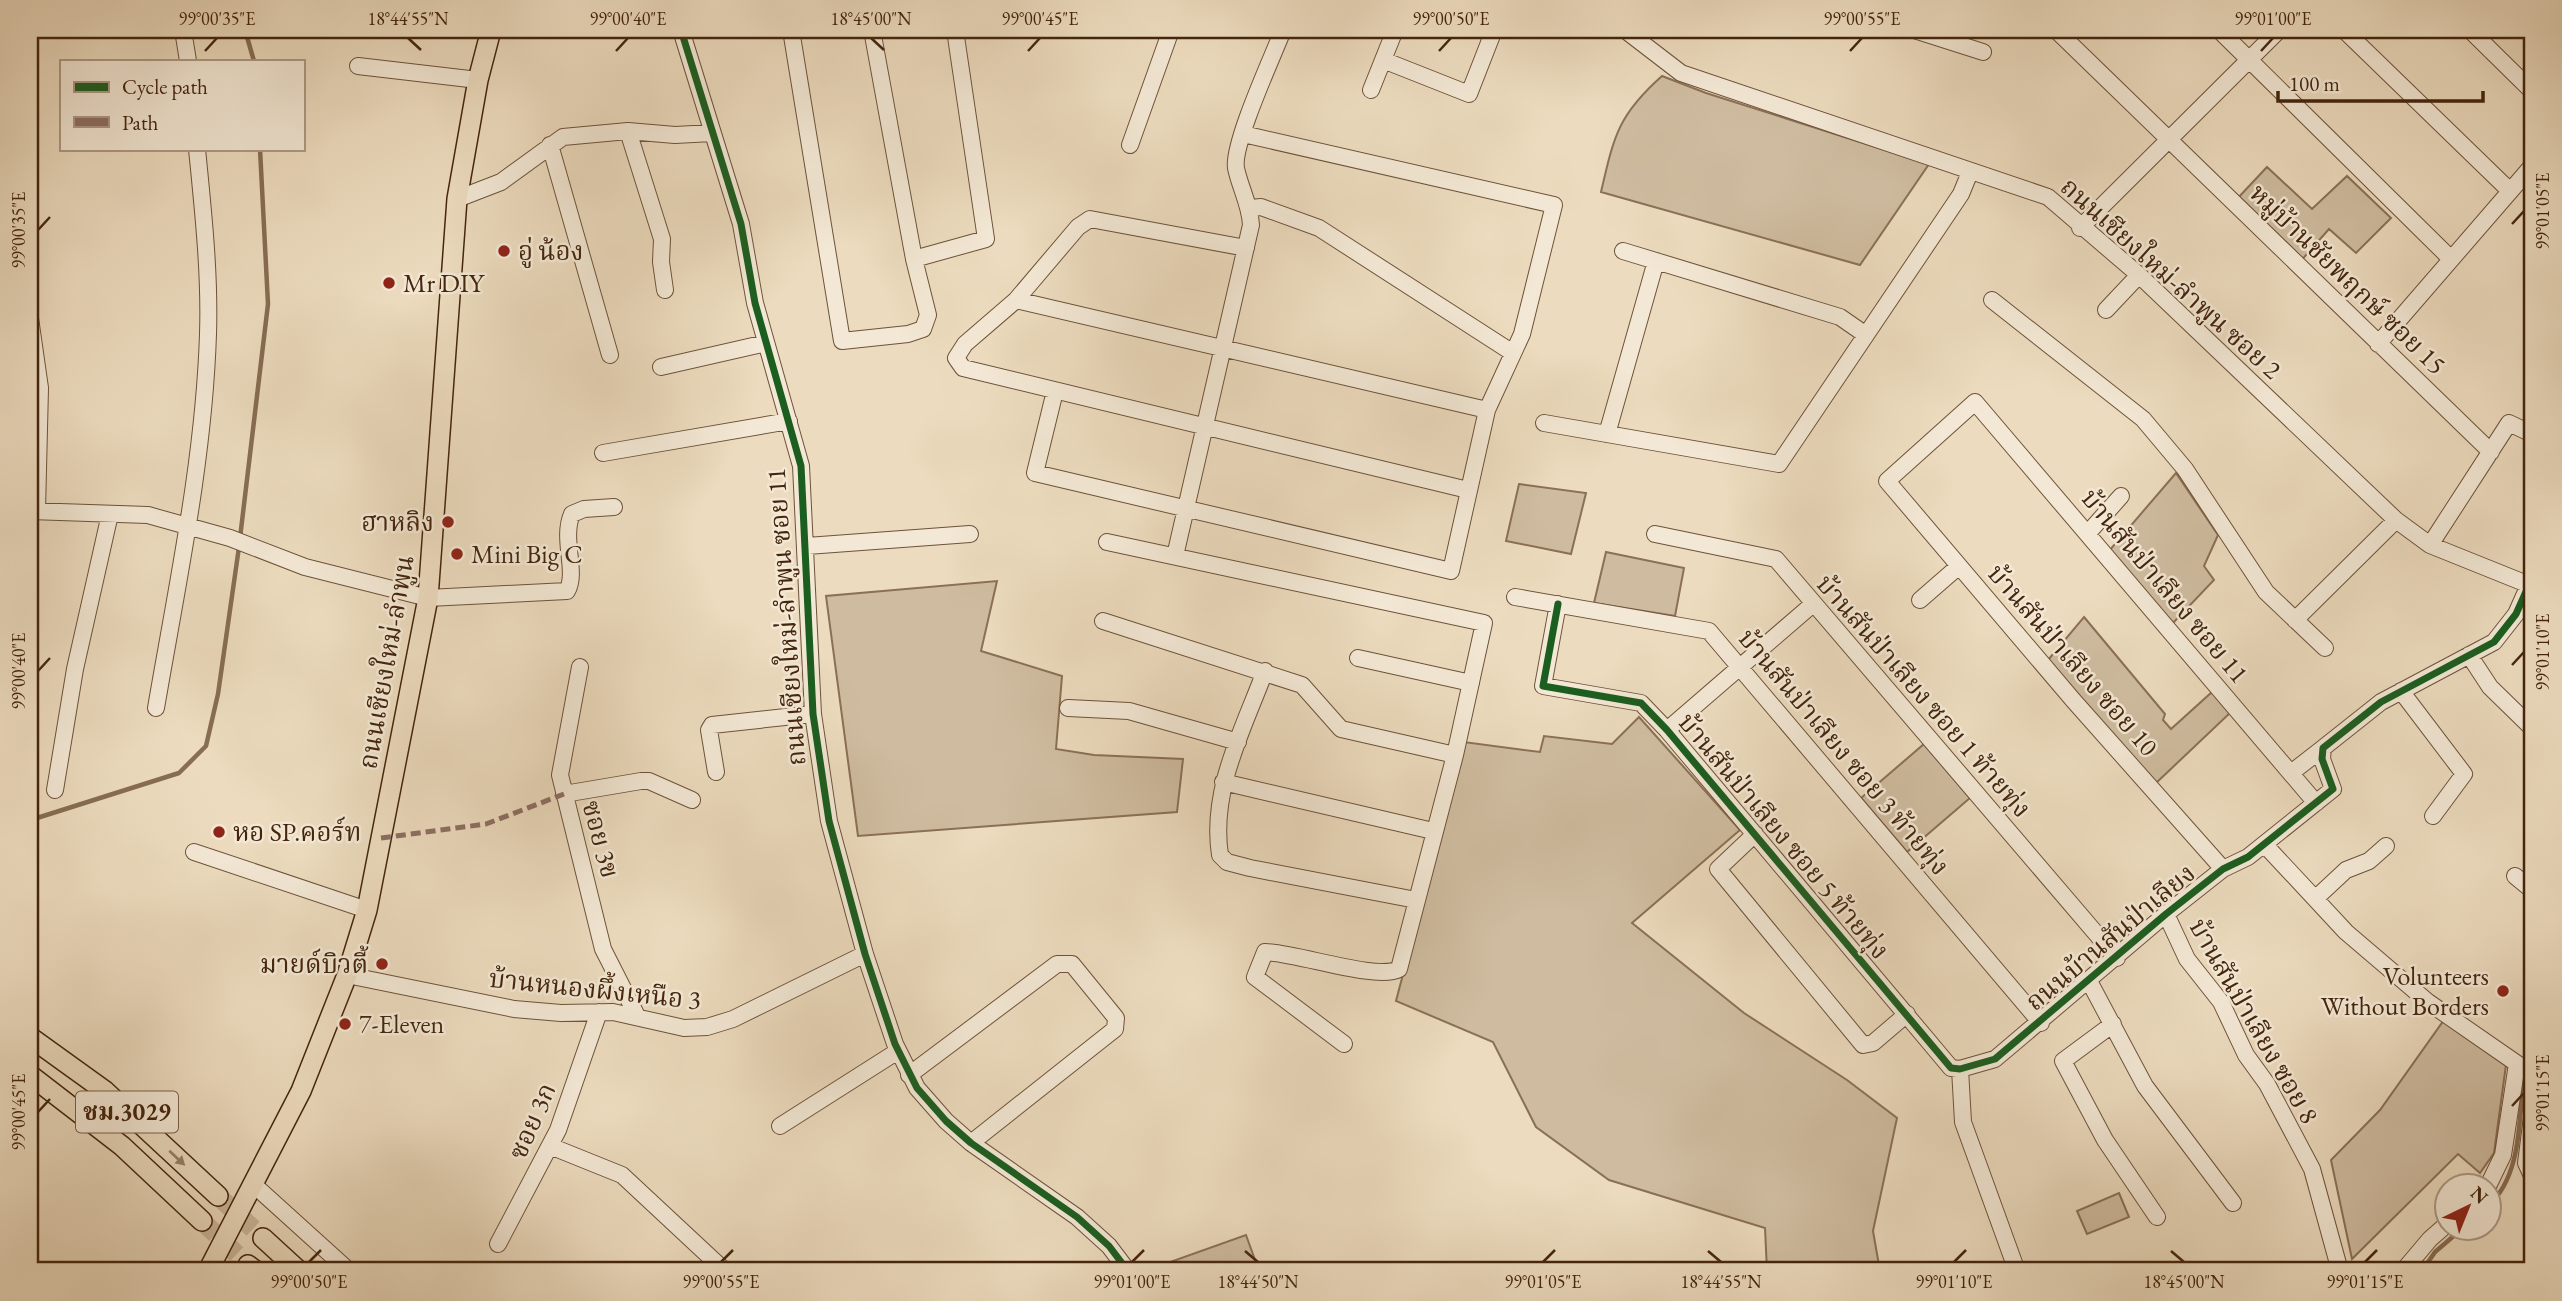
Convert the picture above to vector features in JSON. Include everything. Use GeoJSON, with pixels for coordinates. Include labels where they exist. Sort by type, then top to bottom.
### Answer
{"type":"FeatureCollection","features":[{"type":"Feature","properties":{"kind":"main road","name":"ถนนเชียงใหม่-ลำพูน"},"geometry":{"type":"LineString","coordinates":[[208,1271],[301,1091],[347,975],[367,910],[428,598],[457,199],[478,80],[491,30]]}},
{"type":"Feature","properties":{"kind":"main road","name":"ชม.3029"},"geometry":{"type":"LineString","coordinates":[[30,1037],[105,1091],[218,1196]]}},
{"type":"Feature","properties":{"kind":"main road","name":"ชม.3029"},"geometry":{"type":"LineString","coordinates":[[30,1075],[122,1146],[202,1221]]}},
{"type":"Feature","properties":{"kind":"main road"},"geometry":{"type":"LineString","coordinates":[[263,1238],[299,1271]]}},
{"type":"Feature","properties":{"kind":"street"},"geometry":{"type":"LineString","coordinates":[[183,30],[187,60]]}},
{"type":"Feature","properties":{"kind":"street","name":"ถนนเชียงใหม่-ลำพูน ซอย 11"},"geometry":{"type":"LineString","coordinates":[[681,30],[741,224],[755,303],[803,476],[813,713],[829,821],[865,954],[898,1051],[909,1075],[946,1121],[971,1143],[1077,1217],[1109,1246],[1128,1271]]}},
{"type":"Feature","properties":{"kind":"street"},"geometry":{"type":"LineString","coordinates":[[791,30],[842,341],[908,334],[923,329],[928,315],[914,258],[872,30]]}},
{"type":"Feature","properties":{"kind":"street"},"geometry":{"type":"LineString","coordinates":[[914,258],[986,239],[955,30]]}},
{"type":"Feature","properties":{"kind":"street"},"geometry":{"type":"LineString","coordinates":[[1130,145],[1171,30]]}},
{"type":"Feature","properties":{"kind":"street"},"geometry":{"type":"LineString","coordinates":[[1175,556],[1221,347],[1246,248],[1251,208],[1235,166],[1242,134],[1283,30]]}},
{"type":"Feature","properties":{"kind":"street"},"geometry":{"type":"LineString","coordinates":[[1371,90],[1395,30]]}},
{"type":"Feature","properties":{"kind":"street"},"geometry":{"type":"LineString","coordinates":[[1383,60],[1469,94],[1494,30]]}},
{"type":"Feature","properties":{"kind":"street"},"geometry":{"type":"LineString","coordinates":[[1914,30],[1983,52]]}},
{"type":"Feature","properties":{"kind":"street","name":"หมู่บ้านชัยพฤกษ์ ซอย 15"},"geometry":{"type":"LineString","coordinates":[[2056,30],[2491,452]]}},
{"type":"Feature","properties":{"kind":"street"},"geometry":{"type":"LineString","coordinates":[[2219,30],[2451,259]]}},
{"type":"Feature","properties":{"kind":"street"},"geometry":{"type":"LineString","coordinates":[[2080,228],[2279,30]]}},
{"type":"Feature","properties":{"kind":"street"},"geometry":{"type":"LineString","coordinates":[[2344,30],[2510,191]]}},
{"type":"Feature","properties":{"kind":"street"},"geometry":{"type":"LineString","coordinates":[[2470,30],[2532,90]]}},
{"type":"Feature","properties":{"kind":"street","name":"ถนนเชียงใหม่-ลำพูน ซอย 2"},"geometry":{"type":"LineString","coordinates":[[1630,31],[1681,74],[2048,197],[2080,228],[2139,275],[2396,520],[2430,545],[2530,585]]}},
{"type":"Feature","properties":{"kind":"street"},"geometry":{"type":"LineString","coordinates":[[358,66],[478,80]]}},
{"type":"Feature","properties":{"kind":"street"},"geometry":{"type":"LineString","coordinates":[[457,199],[501,181],[563,137],[628,131],[675,135],[712,133]]}},
{"type":"Feature","properties":{"kind":"street"},"geometry":{"type":"LineString","coordinates":[[628,131],[662,239],[661,262],[665,290]]}},
{"type":"Feature","properties":{"kind":"street"},"geometry":{"type":"LineString","coordinates":[[1055,391],[1035,474],[1451,571],[1487,410],[1522,334],[1554,205],[1242,134]]}},
{"type":"Feature","properties":{"kind":"street"},"geometry":{"type":"LineString","coordinates":[[550,145],[610,355]]}},
{"type":"Feature","properties":{"kind":"street"},"geometry":{"type":"LineString","coordinates":[[156,708],[187,525],[199,438],[208,334],[203,213],[197,150]]}},
{"type":"Feature","properties":{"kind":"street"},"geometry":{"type":"LineString","coordinates":[[2378,344],[2532,166]]}},
{"type":"Feature","properties":{"kind":"street"},"geometry":{"type":"LineString","coordinates":[[1544,423],[1779,464],[1961,194],[1970,172]]}},
{"type":"Feature","properties":{"kind":"street"},"geometry":{"type":"LineString","coordinates":[[1251,208],[1261,207],[1320,228],[1513,353]]}},
{"type":"Feature","properties":{"kind":"street"},"geometry":{"type":"LineString","coordinates":[[1246,248],[1090,219],[1078,227],[1016,300],[965,344],[956,358],[962,368],[1468,490]]}},
{"type":"Feature","properties":{"kind":"street"},"geometry":{"type":"LineString","coordinates":[[1623,251],[1840,317],[1866,335]]}},
{"type":"Feature","properties":{"kind":"street"},"geometry":{"type":"LineString","coordinates":[[1607,434],[1656,261]]}},
{"type":"Feature","properties":{"kind":"street"},"geometry":{"type":"LineString","coordinates":[[2106,310],[2139,275]]}},
{"type":"Feature","properties":{"kind":"street"},"geometry":{"type":"LineString","coordinates":[[1016,300],[1487,410]]}},
{"type":"Feature","properties":{"kind":"street"},"geometry":{"type":"LineString","coordinates":[[1992,300],[2143,419],[2185,469],[2247,567],[2266,592],[2325,648]]}},
{"type":"Feature","properties":{"kind":"street"},"geometry":{"type":"LineString","coordinates":[[30,318],[40,388],[33,511],[148,516],[230,538],[305,567],[428,598],[567,592],[571,584],[567,536],[572,514],[584,509],[614,507]]}},
{"type":"Feature","properties":{"kind":"street"},"geometry":{"type":"LineString","coordinates":[[661,367],[766,343]]}},
{"type":"Feature","properties":{"kind":"street","name":"บ้านสันป่าเลียง ซอย 10"},"geometry":{"type":"LineString","coordinates":[[1975,402],[1887,481],[2223,869]]}},
{"type":"Feature","properties":{"kind":"street","name":"บ้านสันป่าเลียง ซอย 11"},"geometry":{"type":"LineString","coordinates":[[1975,402],[2316,803]]}},
{"type":"Feature","properties":{"kind":"street"},"geometry":{"type":"LineString","coordinates":[[603,453],[789,421]]}},
{"type":"Feature","properties":{"kind":"street"},"geometry":{"type":"LineString","coordinates":[[2430,545],[2509,423],[2532,434]]}},
{"type":"Feature","properties":{"kind":"street"},"geometry":{"type":"LineString","coordinates":[[2088,533],[2121,496]]}},
{"type":"Feature","properties":{"kind":"street"},"geometry":{"type":"LineString","coordinates":[[55,790],[75,669],[110,514]]}},
{"type":"Feature","properties":{"kind":"street"},"geometry":{"type":"LineString","coordinates":[[2295,620],[2396,520]]}},
{"type":"Feature","properties":{"kind":"street"},"geometry":{"type":"LineString","coordinates":[[807,546],[970,534]]}},
{"type":"Feature","properties":{"kind":"street","name":"บ้านสันป่าเลียง ซอย 1 ท้ายทุ่ง"},"geometry":{"type":"LineString","coordinates":[[1655,534],[1776,559],[2117,958]]}},
{"type":"Feature","properties":{"kind":"street"},"geometry":{"type":"LineString","coordinates":[[1107,542],[1484,623],[1455,755],[1399,969],[1379,974],[1309,957],[1265,952],[1255,977],[1345,1044]]}},
{"type":"Feature","properties":{"kind":"street"},"geometry":{"type":"LineString","coordinates":[[1920,600],[1959,566]]}},
{"type":"Feature","properties":{"kind":"street"},"geometry":{"type":"LineString","coordinates":[[2291,773],[2381,702],[2503,634],[2530,585]]}},
{"type":"Feature","properties":{"kind":"street","name":"บ้านสันป่าเลียง ซอย 3 ท้ายทุ่ง"},"geometry":{"type":"LineString","coordinates":[[1516,597],[1709,631],[2041,1023]]}},
{"type":"Feature","properties":{"kind":"street","name":"บ้านสันป่าเลียง ซอย 5 ท้ายทุ่ง"},"geometry":{"type":"LineString","coordinates":[[1558,604],[1543,686],[1641,703],[1667,730],[1951,1068],[1960,1069]]}},
{"type":"Feature","properties":{"kind":"street"},"geometry":{"type":"LineString","coordinates":[[1667,730],[1813,604]]}},
{"type":"Feature","properties":{"kind":"street"},"geometry":{"type":"LineString","coordinates":[[1103,621],[1302,685],[1341,729],[1455,755]]}},
{"type":"Feature","properties":{"kind":"street"},"geometry":{"type":"LineString","coordinates":[[2469,655],[2490,687],[2532,728]]}},
{"type":"Feature","properties":{"kind":"street"},"geometry":{"type":"LineString","coordinates":[[1358,658],[1471,683]]}},
{"type":"Feature","properties":{"kind":"street","name":"ซอย 3ข"},"geometry":{"type":"LineString","coordinates":[[580,667],[559,775],[603,948],[636,1016]]}},
{"type":"Feature","properties":{"kind":"street"},"geometry":{"type":"LineString","coordinates":[[1265,671],[1223,782],[1217,809],[1220,855],[1227,862],[1416,900]]}},
{"type":"Feature","properties":{"kind":"street"},"geometry":{"type":"LineString","coordinates":[[2401,691],[2464,774],[2432,816]]}},
{"type":"Feature","properties":{"kind":"street"},"geometry":{"type":"LineString","coordinates":[[1068,708],[1129,711],[1238,742]]}},
{"type":"Feature","properties":{"kind":"street"},"geometry":{"type":"LineString","coordinates":[[716,772],[711,755],[709,730],[712,726],[813,713]]}},
{"type":"Feature","properties":{"kind":"street","name":"ถนนบ้านสันป่าเลียง"},"geometry":{"type":"LineString","coordinates":[[1960,1069],[1995,1059],[2041,1023],[2166,914],[2223,869],[2264,844],[2316,803],[2334,786],[2322,760],[2323,748]]}},
{"type":"Feature","properties":{"kind":"street"},"geometry":{"type":"LineString","coordinates":[[564,794],[649,781],[692,800]]}},
{"type":"Feature","properties":{"kind":"street"},"geometry":{"type":"LineString","coordinates":[[1223,782],[1433,831]]}},
{"type":"Feature","properties":{"kind":"street"},"geometry":{"type":"LineString","coordinates":[[1755,834],[1718,869],[1863,1045],[1874,1043],[1907,1014]]}},
{"type":"Feature","properties":{"kind":"street"},"geometry":{"type":"LineString","coordinates":[[2264,844],[2290,875],[2316,898],[2346,932],[2428,1002],[2525,1069],[2503,1155],[2495,1172]]}},
{"type":"Feature","properties":{"kind":"street"},"geometry":{"type":"LineString","coordinates":[[2316,898],[2346,870],[2369,861],[2386,846]]}},
{"type":"Feature","properties":{"kind":"street"},"geometry":{"type":"LineString","coordinates":[[194,852],[367,910]]}},
{"type":"Feature","properties":{"kind":"street"},"geometry":{"type":"LineString","coordinates":[[2515,876],[2532,890]]}},
{"type":"Feature","properties":{"kind":"street","name":"บ้านสันป่าเลียง ซอย 8"},"geometry":{"type":"LineString","coordinates":[[2166,914],[2187,959],[2221,1002],[2246,1055],[2266,1084],[2312,1169],[2340,1271]]}},
{"type":"Feature","properties":{"kind":"street","name":"บ้านหนองผึ้งเหนือ 3"},"geometry":{"type":"LineString","coordinates":[[347,975],[514,1009],[636,1016],[684,1028],[707,1027],[733,1018],[865,954]]}},
{"type":"Feature","properties":{"kind":"street"},"geometry":{"type":"LineString","coordinates":[[909,1075],[1057,964],[1072,964],[1116,1018],[1115,1029],[971,1143]]}},
{"type":"Feature","properties":{"kind":"street"},"geometry":{"type":"LineString","coordinates":[[2090,981],[2146,1086],[2233,1203]]}},
{"type":"Feature","properties":{"kind":"street","name":"ซอย 3ก"},"geometry":{"type":"LineString","coordinates":[[498,1244],[550,1146],[599,1012]]}},
{"type":"Feature","properties":{"kind":"street"},"geometry":{"type":"LineString","coordinates":[[2113,1024],[2063,1061],[2105,1140],[2157,1217]]}},
{"type":"Feature","properties":{"kind":"street"},"geometry":{"type":"LineString","coordinates":[[780,1126],[898,1051]]}},
{"type":"Feature","properties":{"kind":"street"},"geometry":{"type":"LineString","coordinates":[[1960,1069],[1963,1122],[2017,1271]]}},
{"type":"Feature","properties":{"kind":"street"},"geometry":{"type":"LineString","coordinates":[[2532,1117],[2526,1163],[2532,1176]]}},
{"type":"Feature","properties":{"kind":"street"},"geometry":{"type":"LineString","coordinates":[[550,1146],[622,1175],[724,1270]]}},
{"type":"Feature","properties":{"kind":"street"},"geometry":{"type":"LineString","coordinates":[[254,1185],[349,1271]]}},
{"type":"Feature","properties":{"kind":"street"},"geometry":{"type":"LineString","coordinates":[[2403,1271],[2432,1237]]}},
{"type":"Feature","properties":{"kind":"shaded area"},"geometry":{"type":"Polygon","coordinates":[[[1662,76],[1706,93],[1929,164],[1860,265],[1601,192],[1620,128],[1636,103],[1662,76]]]}},
{"type":"Feature","properties":{"kind":"shaded area"},"geometry":{"type":"Polygon","coordinates":[[[2267,167],[2312,209],[2347,176],[2391,218],[2356,253],[2329,229],[2299,263],[2236,200],[2267,167]]]}},
{"type":"Feature","properties":{"kind":"shaded area"},"geometry":{"type":"Polygon","coordinates":[[[2176,473],[2218,535],[2204,566],[2214,580],[2173,623],[2109,551],[2176,473]]]}},
{"type":"Feature","properties":{"kind":"shaded area"},"geometry":{"type":"Polygon","coordinates":[[[1519,484],[1586,493],[1571,554],[1506,541],[1519,484]]]}},
{"type":"Feature","properties":{"kind":"shaded area"},"geometry":{"type":"Polygon","coordinates":[[[1606,552],[1684,568],[1675,616],[1594,603],[1606,552]]]}},
{"type":"Feature","properties":{"kind":"shaded area"},"geometry":{"type":"Polygon","coordinates":[[[997,581],[981,651],[1062,676],[1056,749],[1094,755],[1183,759],[1177,812],[858,836],[826,596],[997,581]]]}},
{"type":"Feature","properties":{"kind":"shaded area"},"geometry":{"type":"Polygon","coordinates":[[[2084,617],[2165,714],[2163,720],[2171,729],[2212,692],[2231,712],[2155,784],[2048,660],[2084,617]]]}},
{"type":"Feature","properties":{"kind":"shaded area"},"geometry":{"type":"Polygon","coordinates":[[[1639,717],[1740,830],[1632,923],[1744,1013],[1847,1080],[1897,1118],[1873,1231],[1880,1271],[1767,1271],[1765,1228],[1609,1180],[1536,1127],[1493,1042],[1396,1001],[1464,742],[1540,752],[1544,736],[1612,744],[1639,717]]]}},
{"type":"Feature","properties":{"kind":"shaded area"},"geometry":{"type":"Polygon","coordinates":[[[1924,744],[1970,798],[1907,852],[1861,798],[1924,744]]]}},
{"type":"Feature","properties":{"kind":"shaded area"},"geometry":{"type":"Polygon","coordinates":[[[2444,1020],[2506,1065],[2494,1153],[2481,1172],[2458,1154],[2440,1172],[2432,1172],[2432,1180],[2352,1259],[2331,1160],[2380,1110],[2444,1020]]]}},
{"type":"Feature","properties":{"kind":"shaded area"},"geometry":{"type":"Polygon","coordinates":[[[2119,1193],[2129,1217],[2087,1234],[2077,1211],[2119,1193]]]}},
{"type":"Feature","properties":{"kind":"shaded area"},"geometry":{"type":"Polygon","coordinates":[[[1246,1235],[1259,1271],[1173,1271],[1170,1262],[1246,1235]]]}},
{"type":"Feature","properties":{"kind":"waterway"},"geometry":{"type":"LineString","coordinates":[[245,30],[254,60]]}},
{"type":"Feature","properties":{"kind":"waterway"},"geometry":{"type":"LineString","coordinates":[[240,538],[268,304],[260,150]]}},
{"type":"Feature","properties":{"kind":"waterway"},"geometry":{"type":"LineString","coordinates":[[30,825],[37,818],[179,773],[206,746],[218,694],[239,547]]}},
{"type":"Feature","properties":{"kind":"waterway"},"geometry":{"type":"LineString","coordinates":[[2502,1189],[2513,1165],[2523,1082],[2527,1076]]}},
{"type":"Feature","properties":{"kind":"waterway"},"geometry":{"type":"LineString","coordinates":[[2422,1271],[2435,1252],[2447,1242]]}},
{"type":"Feature","properties":{"kind":"tunnel"},"geometry":{"type":"LineString","coordinates":[[218,1196],[263,1238]]}},
{"type":"Feature","properties":{"kind":"tunnel"},"geometry":{"type":"LineString","coordinates":[[202,1221],[248,1265]]}},
{"type":"Feature","properties":{"kind":"marked path"},"geometry":{"type":"LineString","coordinates":[[381,838],[486,824],[564,794]]}},
{"type":"Feature","properties":{"kind":"cycle path"},"geometry":{"type":"LineString","coordinates":[[681,30],[741,224],[755,303],[801,466],[813,714],[829,821],[865,954],[895,1044],[917,1088],[946,1121],[971,1143],[1077,1217],[1109,1246],[1128,1271]]}},
{"type":"Feature","properties":{"kind":"cycle path"},"geometry":{"type":"LineString","coordinates":[[1558,604],[1543,686],[1641,703],[1667,730],[1951,1068],[1960,1069],[1995,1059],[2166,914],[2223,869],[2248,857],[2333,789],[2322,759],[2323,748],[2381,702],[2494,642],[2516,614],[2529,585],[2532,586]]}},
{"type":"Feature","properties":{"kind":"place","name":"อู่ น้อง"},"geometry":{"type":"Point","coordinates":[504,251]}},
{"type":"Feature","properties":{"kind":"place","name":"Mr DIY"},"geometry":{"type":"Point","coordinates":[389,283]}},
{"type":"Feature","properties":{"kind":"place","name":"ฮาหลิง"},"geometry":{"type":"Point","coordinates":[448,522]}},
{"type":"Feature","properties":{"kind":"place","name":"Mini Big C"},"geometry":{"type":"Point","coordinates":[457,554]}},
{"type":"Feature","properties":{"kind":"place","name":"หอ SP.คอร์ท"},"geometry":{"type":"Point","coordinates":[219,832]}},
{"type":"Feature","properties":{"kind":"place","name":"มายด์บิวตี้"},"geometry":{"type":"Point","coordinates":[382,964]}},
{"type":"Feature","properties":{"kind":"place","name":"Volunteers Without Borders"},"geometry":{"type":"Point","coordinates":[2503,991]}},
{"type":"Feature","properties":{"kind":"place","name":"7-Eleven"},"geometry":{"type":"Point","coordinates":[345,1024]}}]}
